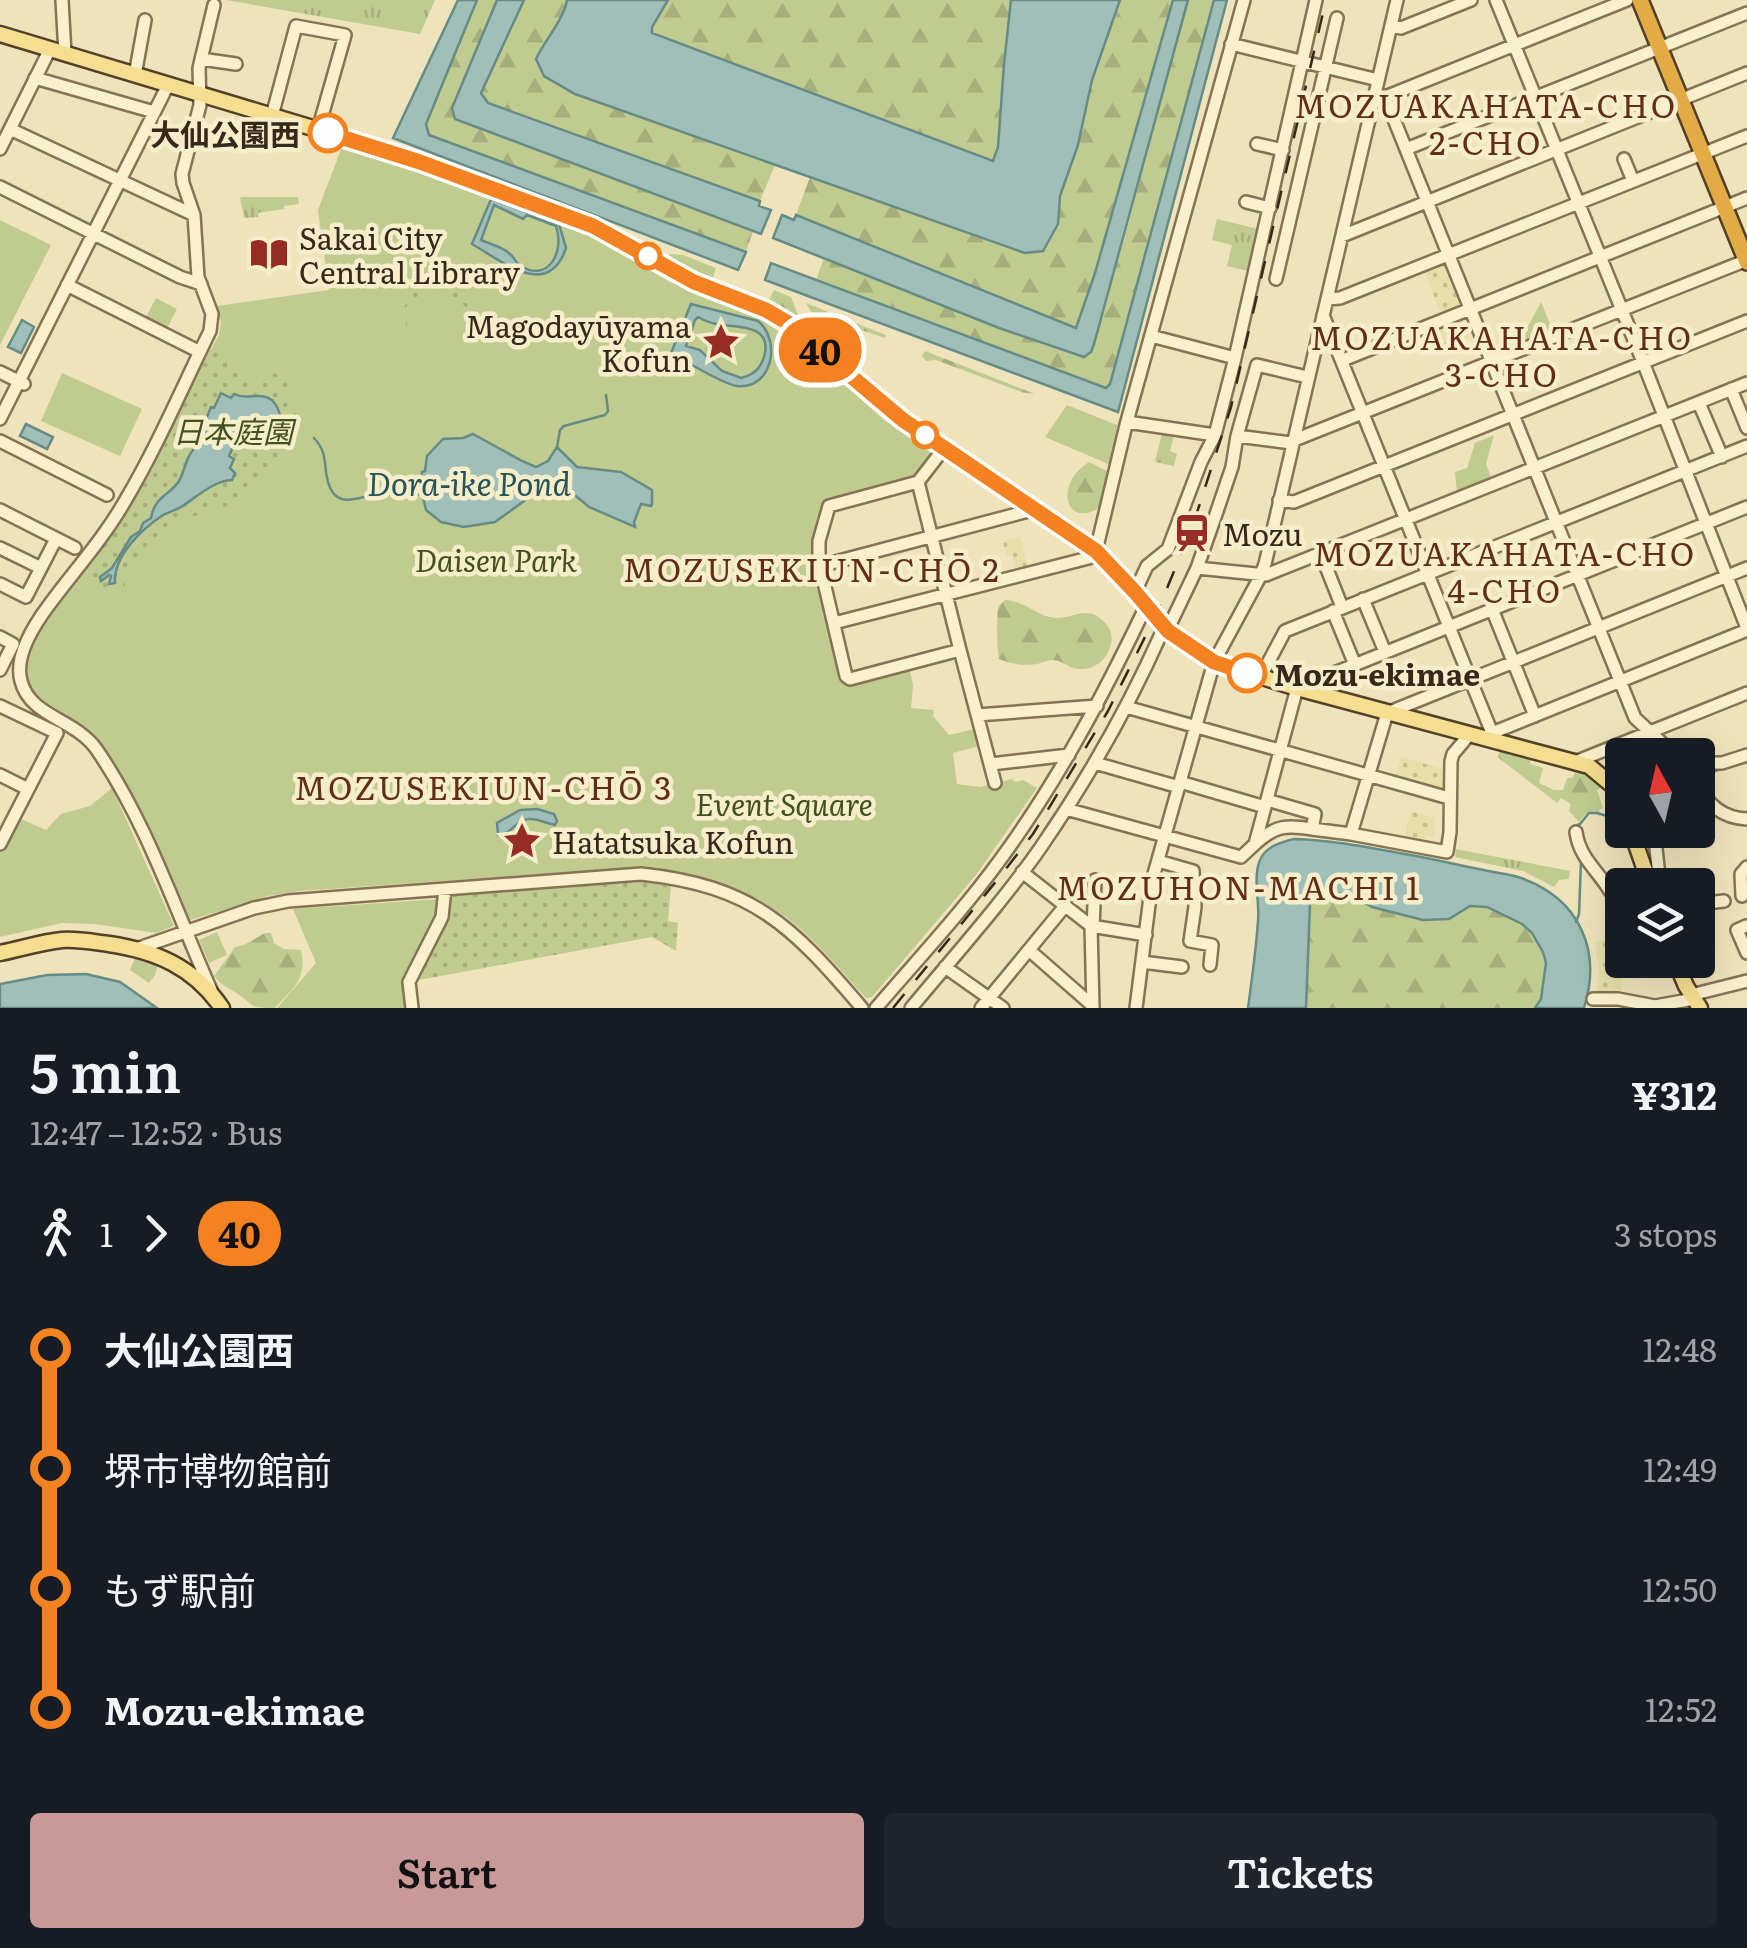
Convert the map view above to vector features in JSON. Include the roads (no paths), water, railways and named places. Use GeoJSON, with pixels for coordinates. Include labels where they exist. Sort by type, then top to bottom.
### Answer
{"type":"FeatureCollection","features":[{"type":"Feature","properties":{"kind":"highway"},"geometry":{"type":"LineString","coordinates":[[1640,0],[1747,261]]}},
{"type":"Feature","properties":{"kind":"main road"},"geometry":{"type":"LineString","coordinates":[[0,34],[420,162],[593,226],[694,282],[766,310],[788,323],[903,420],[1098,553],[1168,631],[1214,662],[1260,678],[1589,766],[1605,779]]}},
{"type":"Feature","properties":{"kind":"main road"},"geometry":{"type":"LineString","coordinates":[[0,953],[67,940],[138,948],[185,970],[222,1008]]}},
{"type":"Feature","properties":{"kind":"main road"},"geometry":{"type":"LineString","coordinates":[[1681,978],[1690,1002]]}},
{"type":"Feature","properties":{"kind":"street"},"geometry":{"type":"LineString","coordinates":[[0,149],[36,78],[57,51],[62,0]]}},
{"type":"Feature","properties":{"kind":"street"},"geometry":{"type":"LineString","coordinates":[[834,623],[1098,553],[1127,422],[1244,0]]}},
{"type":"Feature","properties":{"kind":"street"},"geometry":{"type":"LineString","coordinates":[[1135,592],[1147,566],[1168,549],[1214,435],[1305,62],[1316,0]]}},
{"type":"Feature","properties":{"kind":"street"},"geometry":{"type":"LineString","coordinates":[[1136,1008],[1152,882],[1214,662],[1262,574],[1307,376],[1379,96],[1378,80],[1397,0]]}},
{"type":"Feature","properties":{"kind":"street"},"geometry":{"type":"LineString","coordinates":[[1391,26],[1402,28],[1471,0]]}},
{"type":"Feature","properties":{"kind":"street"},"geometry":{"type":"LineString","coordinates":[[1323,315],[1491,737],[1747,629],[1496,0]]}},
{"type":"Feature","properties":{"kind":"street"},"geometry":{"type":"LineString","coordinates":[[1379,96],[1627,0]]}},
{"type":"Feature","properties":{"kind":"street"},"geometry":{"type":"LineString","coordinates":[[213,995],[118,782],[92,742],[30,701],[19,671],[34,626],[124,504],[212,322],[196,269],[194,215],[182,174],[200,96],[201,59],[214,5]]}},
{"type":"Feature","properties":{"kind":"street"},"geometry":{"type":"LineString","coordinates":[[1406,149],[1747,13]]}},
{"type":"Feature","properties":{"kind":"street"},"geometry":{"type":"LineString","coordinates":[[1276,278],[1337,18]]}},
{"type":"Feature","properties":{"kind":"street"},"geometry":{"type":"LineString","coordinates":[[130,24],[144,24],[135,75]]}},
{"type":"Feature","properties":{"kind":"street"},"geometry":{"type":"LineString","coordinates":[[272,116],[296,26],[344,35],[318,130]]}},
{"type":"Feature","properties":{"kind":"street"},"geometry":{"type":"LineString","coordinates":[[1231,44],[1378,80]]}},
{"type":"Feature","properties":{"kind":"street"},"geometry":{"type":"LineString","coordinates":[[201,59],[236,64]]}},
{"type":"Feature","properties":{"kind":"street"},"geometry":{"type":"LineString","coordinates":[[1342,236],[1747,73]]}},
{"type":"Feature","properties":{"kind":"street"},"geometry":{"type":"LineString","coordinates":[[36,78],[154,112]]}},
{"type":"Feature","properties":{"kind":"street"},"geometry":{"type":"LineString","coordinates":[[0,418],[168,86]]}},
{"type":"Feature","properties":{"kind":"street"},"geometry":{"type":"LineString","coordinates":[[1379,96],[1428,202],[1635,718],[1657,738]]}},
{"type":"Feature","properties":{"kind":"street"},"geometry":{"type":"LineString","coordinates":[[10,129],[194,215]]}},
{"type":"Feature","properties":{"kind":"street"},"geometry":{"type":"LineString","coordinates":[[1326,299],[1340,298],[1450,256],[1747,136]]}},
{"type":"Feature","properties":{"kind":"street"},"geometry":{"type":"LineString","coordinates":[[1257,144],[1283,150]]}},
{"type":"Feature","properties":{"kind":"street"},"geometry":{"type":"LineString","coordinates":[[1624,159],[1633,182]]}},
{"type":"Feature","properties":{"kind":"street"},"geometry":{"type":"LineString","coordinates":[[0,187],[200,284]]}},
{"type":"Feature","properties":{"kind":"street"},"geometry":{"type":"LineString","coordinates":[[1343,360],[1747,198]]}},
{"type":"Feature","properties":{"kind":"street"},"geometry":{"type":"LineString","coordinates":[[1246,202],[1270,208]]}},
{"type":"Feature","properties":{"kind":"street"},"geometry":{"type":"LineString","coordinates":[[1237,436],[1292,442],[1747,261]]}},
{"type":"Feature","properties":{"kind":"street"},"geometry":{"type":"LineString","coordinates":[[67,285],[200,352]]}},
{"type":"Feature","properties":{"kind":"street"},"geometry":{"type":"LineString","coordinates":[[1279,500],[1294,502],[1747,321]]}},
{"type":"Feature","properties":{"kind":"street"},"geometry":{"type":"LineString","coordinates":[[1151,336],[1235,358]]}},
{"type":"Feature","properties":{"kind":"street"},"geometry":{"type":"LineString","coordinates":[[911,1008],[1022,872],[1066,808],[1095,764],[1161,634],[1168,631],[1196,568],[1232,466],[1258,364],[1307,376]]}},
{"type":"Feature","properties":{"kind":"street"},"geometry":{"type":"LineString","coordinates":[[0,372],[21,383]]}},
{"type":"Feature","properties":{"kind":"street"},"geometry":{"type":"LineString","coordinates":[[1196,568],[1266,575],[1747,383]]}},
{"type":"Feature","properties":{"kind":"street"},"geometry":{"type":"LineString","coordinates":[[1731,389],[1747,428]]}},
{"type":"Feature","properties":{"kind":"street"},"geometry":{"type":"LineString","coordinates":[[1700,402],[1722,457]]}},
{"type":"Feature","properties":{"kind":"street"},"geometry":{"type":"LineString","coordinates":[[1127,422],[1214,435]]}},
{"type":"Feature","properties":{"kind":"street"},"geometry":{"type":"LineString","coordinates":[[0,441],[107,495]]}},
{"type":"Feature","properties":{"kind":"street"},"geometry":{"type":"LineString","coordinates":[[1260,678],[1285,631],[1747,446]]}},
{"type":"Feature","properties":{"kind":"street"},"geometry":{"type":"LineString","coordinates":[[945,448],[918,482],[829,506],[820,542],[820,566],[846,676],[850,679],[960,650]]}},
{"type":"Feature","properties":{"kind":"street"},"geometry":{"type":"LineString","coordinates":[[918,482],[995,784]]}},
{"type":"Feature","properties":{"kind":"street"},"geometry":{"type":"LineString","coordinates":[[1255,844],[1297,688],[1747,508]]}},
{"type":"Feature","properties":{"kind":"street"},"geometry":{"type":"LineString","coordinates":[[820,566],[1036,509]]}},
{"type":"Feature","properties":{"kind":"street"},"geometry":{"type":"LineString","coordinates":[[0,510],[75,548]]}},
{"type":"Feature","properties":{"kind":"street"},"geometry":{"type":"LineString","coordinates":[[0,584],[26,597],[56,539]]}},
{"type":"Feature","properties":{"kind":"street"},"geometry":{"type":"LineString","coordinates":[[0,548],[41,568]]}},
{"type":"Feature","properties":{"kind":"street"},"geometry":{"type":"LineString","coordinates":[[1321,554],[1355,664]]}},
{"type":"Feature","properties":{"kind":"street"},"geometry":{"type":"LineString","coordinates":[[1351,834],[1387,713],[1747,568]]}},
{"type":"Feature","properties":{"kind":"street"},"geometry":{"type":"LineString","coordinates":[[1363,599],[1385,652]]}},
{"type":"Feature","properties":{"kind":"street"},"geometry":{"type":"LineString","coordinates":[[876,1008],[1002,858],[1097,706],[1146,606]]}},
{"type":"Feature","properties":{"kind":"street"},"geometry":{"type":"LineString","coordinates":[[1492,608],[1535,716]]}},
{"type":"Feature","properties":{"kind":"street"},"geometry":{"type":"LineString","coordinates":[[0,637],[13,644],[0,670]]}},
{"type":"Feature","properties":{"kind":"street"},"geometry":{"type":"LineString","coordinates":[[1632,738],[1747,692]]}},
{"type":"Feature","properties":{"kind":"street"},"geometry":{"type":"LineString","coordinates":[[0,706],[57,732],[0,844]]}},
{"type":"Feature","properties":{"kind":"street"},"geometry":{"type":"LineString","coordinates":[[977,715],[1097,706]]}},
{"type":"Feature","properties":{"kind":"street"},"geometry":{"type":"LineString","coordinates":[[1126,706],[1449,798]]}},
{"type":"Feature","properties":{"kind":"street"},"geometry":{"type":"LineString","coordinates":[[1066,808],[1241,857],[1269,832],[1293,826],[1448,852],[1451,761],[1469,735]]}},
{"type":"Feature","properties":{"kind":"street"},"geometry":{"type":"LineString","coordinates":[[1575,762],[1605,749]]}},
{"type":"Feature","properties":{"kind":"street"},"geometry":{"type":"LineString","coordinates":[[991,764],[1068,756]]}},
{"type":"Feature","properties":{"kind":"street"},"geometry":{"type":"LineString","coordinates":[[1715,763],[1747,756]]}},
{"type":"Feature","properties":{"kind":"street"},"geometry":{"type":"LineString","coordinates":[[1095,764],[1315,814],[1312,829]]}},
{"type":"Feature","properties":{"kind":"street"},"geometry":{"type":"LineString","coordinates":[[0,775],[28,789]]}},
{"type":"Feature","properties":{"kind":"street"},"geometry":{"type":"LineString","coordinates":[[1716,809],[1745,819],[1747,834]]}},
{"type":"Feature","properties":{"kind":"street"},"geometry":{"type":"LineString","coordinates":[[1576,832],[1583,856],[1601,866],[1605,878]]}},
{"type":"Feature","properties":{"kind":"street"},"geometry":{"type":"LineString","coordinates":[[1158,861],[1193,872],[1195,907],[1190,941],[1212,944],[1210,964]]}},
{"type":"Feature","properties":{"kind":"street"},"geometry":{"type":"LineString","coordinates":[[1742,896],[1740,874],[1747,867]]}},
{"type":"Feature","properties":{"kind":"street"},"geometry":{"type":"LineString","coordinates":[[1022,872],[1092,927],[1146,935]]}},
{"type":"Feature","properties":{"kind":"street"},"geometry":{"type":"LineString","coordinates":[[138,948],[254,908],[288,901],[642,874],[697,883],[736,896],[769,914],[810,947],[862,1008]]}},
{"type":"Feature","properties":{"kind":"street"},"geometry":{"type":"LineString","coordinates":[[1093,1007],[1095,880]]}},
{"type":"Feature","properties":{"kind":"street"},"geometry":{"type":"LineString","coordinates":[[412,1008],[409,982],[442,917],[445,889]]}},
{"type":"Feature","properties":{"kind":"street"},"geometry":{"type":"LineString","coordinates":[[1715,902],[1724,901]]}},
{"type":"Feature","properties":{"kind":"street"},"geometry":{"type":"LineString","coordinates":[[986,1003],[1065,906]]}},
{"type":"Feature","properties":{"kind":"street"},"geometry":{"type":"LineString","coordinates":[[1746,926],[1738,930],[1747,951]]}},
{"type":"Feature","properties":{"kind":"street"},"geometry":{"type":"LineString","coordinates":[[1028,950],[1093,1007]]}},
{"type":"Feature","properties":{"kind":"street"},"geometry":{"type":"LineString","coordinates":[[922,953],[986,1003],[1003,1008]]}},
{"type":"Feature","properties":{"kind":"street"},"geometry":{"type":"LineString","coordinates":[[1142,962],[1182,966]]}},
{"type":"Feature","properties":{"kind":"street"},"geometry":{"type":"LineString","coordinates":[[1593,998],[1646,1006],[1690,1002],[1747,981]]}},
{"type":"Feature","properties":{"kind":"water"},"geometry":{"type":"Polygon","coordinates":[[[458,0],[477,0],[426,124],[429,135],[746,252],[738,270],[393,138],[458,0]]]}},
{"type":"Feature","properties":{"kind":"water"},"geometry":{"type":"Polygon","coordinates":[[[497,0],[524,0],[481,93],[488,103],[760,201],[759,206],[771,210],[761,234],[455,119],[452,108],[497,0]]]}},
{"type":"Feature","properties":{"kind":"water"},"geometry":{"type":"Polygon","coordinates":[[[567,0],[668,0],[652,33],[993,161],[998,147],[1011,0],[1120,0],[1092,80],[1078,145],[1060,196],[1058,224],[1043,251],[1025,253],[575,94],[544,76],[536,59],[567,0]]]}},
{"type":"Feature","properties":{"kind":"water"},"geometry":{"type":"Polygon","coordinates":[[[1173,0],[1188,0],[1094,344],[1084,357],[999,328],[773,238],[782,215],[794,220],[796,215],[1076,328],[1173,0]]]}},
{"type":"Feature","properties":{"kind":"water"},"geometry":{"type":"Polygon","coordinates":[[[1214,0],[1227,0],[1118,412],[765,280],[771,263],[1106,388],[1214,0]]]}},
{"type":"Feature","properties":{"kind":"water"},"geometry":{"type":"Polygon","coordinates":[[[491,199],[559,224],[566,248],[558,264],[536,275],[510,267],[472,244],[491,199]],[[494,205],[481,240],[507,252],[521,266],[539,271],[556,255],[556,226],[527,215],[523,219],[494,205]]]}},
{"type":"Feature","properties":{"kind":"water"},"geometry":{"type":"Polygon","coordinates":[[[691,304],[758,321],[770,340],[771,351],[770,362],[758,380],[737,386],[671,353],[691,304]],[[698,317],[686,346],[700,350],[722,371],[741,378],[758,369],[766,347],[760,334],[698,317]]]}},
{"type":"Feature","properties":{"kind":"water"},"geometry":{"type":"Polygon","coordinates":[[[22,320],[34,327],[21,353],[8,347],[22,320]]]}},
{"type":"Feature","properties":{"kind":"water"},"geometry":{"type":"Polygon","coordinates":[[[221,393],[231,398],[234,394],[272,400],[280,416],[277,432],[273,434],[266,428],[261,438],[239,432],[229,456],[234,459],[230,468],[235,473],[232,480],[213,486],[155,521],[124,553],[115,583],[109,584],[109,575],[101,581],[100,577],[112,568],[131,537],[151,518],[159,501],[179,481],[204,434],[204,417],[221,393]]]}},
{"type":"Feature","properties":{"kind":"water"},"geometry":{"type":"Polygon","coordinates":[[[26,424],[53,437],[47,449],[20,436],[26,424]]]}},
{"type":"Feature","properties":{"kind":"water","name":"Dora-ike Pond"},"geometry":{"type":"Polygon","coordinates":[[[473,434],[536,467],[548,461],[557,447],[577,467],[621,472],[652,490],[652,504],[641,504],[635,527],[589,507],[565,487],[556,485],[538,491],[495,522],[464,527],[441,522],[426,510],[420,485],[427,456],[443,439],[473,434]]]}},
{"type":"Feature","properties":{"kind":"water"},"geometry":{"type":"Polygon","coordinates":[[[520,810],[554,814],[555,825],[529,819],[498,835],[497,823],[520,810]]]}},
{"type":"Feature","properties":{"kind":"water"},"geometry":{"type":"Polygon","coordinates":[[[1294,839],[1425,858],[1512,875],[1541,887],[1572,913],[1588,947],[1589,987],[1584,1008],[1535,1008],[1541,999],[1546,963],[1543,952],[1522,924],[1487,907],[1470,906],[1449,919],[1423,920],[1327,891],[1313,895],[1310,904],[1306,1008],[1248,1008],[1258,921],[1258,865],[1271,848],[1294,839]]]}},
{"type":"Feature","properties":{"kind":"water"},"geometry":{"type":"Polygon","coordinates":[[[86,974],[120,982],[157,1008],[0,1008],[0,984],[47,975],[86,974]]]}},
{"type":"Feature","properties":{"kind":"waterway"},"geometry":{"type":"LineString","coordinates":[[557,447],[564,426],[605,415],[606,395]]}},
{"type":"Feature","properties":{"kind":"waterway"},"geometry":{"type":"LineString","coordinates":[[314,438],[337,497],[351,500],[382,494],[421,494]]}},
{"type":"Feature","properties":{"kind":"waterway"},"geometry":{"type":"LineString","coordinates":[[1575,826],[1589,813],[1605,815]]}},
{"type":"Feature","properties":{"kind":"waterway"},"geometry":{"type":"LineString","coordinates":[[1576,922],[1581,861]]}},
{"type":"Feature","properties":{"kind":"railway"},"geometry":{"type":"LineString","coordinates":[[893,1008],[1033,834],[1108,711],[1155,617],[1192,528],[1231,407],[1326,0]]}},
{"type":"Feature","properties":{"kind":"place","name":"大仙公園西"},"geometry":{"type":"Point","coordinates":[328,133]}},
{"type":"Feature","properties":{"kind":"place","name":"Sakai City Central Library"},"geometry":{"type":"Point","coordinates":[269,254]}},
{"type":"Feature","properties":{"kind":"place","name":"Magodayūyama Kofun"},"geometry":{"type":"Point","coordinates":[721,342]}},
{"type":"Feature","properties":{"kind":"place","name":"Mozu"},"geometry":{"type":"Point","coordinates":[1192,533]}},
{"type":"Feature","properties":{"kind":"place","name":"Mozu-ekimae"},"geometry":{"type":"Point","coordinates":[1247,673]}},
{"type":"Feature","properties":{"kind":"place","name":"Hatatsuka Kofun"},"geometry":{"type":"Point","coordinates":[522,841]}},
{"type":"Feature","properties":{"kind":"district","name":"MOZUAKAHATA-CHO 2-CHO"},"geometry":{"type":"Point","coordinates":[1486,122]}},
{"type":"Feature","properties":{"kind":"district","name":"MOZUAKAHATA-CHO 3-CHO"},"geometry":{"type":"Point","coordinates":[1502,354]}},
{"type":"Feature","properties":{"kind":"district","name":"MOZUSEKIUN-CHŌ 2"},"geometry":{"type":"Point","coordinates":[812,568]}},
{"type":"Feature","properties":{"kind":"district","name":"MOZUAKAHATA-CHO 4-CHO"},"geometry":{"type":"Point","coordinates":[1505,570]}},
{"type":"Feature","properties":{"kind":"district","name":"MOZUSEKIUN-CHŌ 3"},"geometry":{"type":"Point","coordinates":[484,786]}},
{"type":"Feature","properties":{"kind":"district","name":"MOZUHON-MACHI 1"},"geometry":{"type":"Point","coordinates":[1239,886]}},
{"type":"Feature","properties":{"kind":"park label","name":"日本庭園"},"geometry":{"type":"Point","coordinates":[233,430]}},
{"type":"Feature","properties":{"kind":"park label","name":"Daisen Park"},"geometry":{"type":"Point","coordinates":[496,559]}},
{"type":"Feature","properties":{"kind":"park label","name":"Event Square"},"geometry":{"type":"Point","coordinates":[784,803]}}]}
